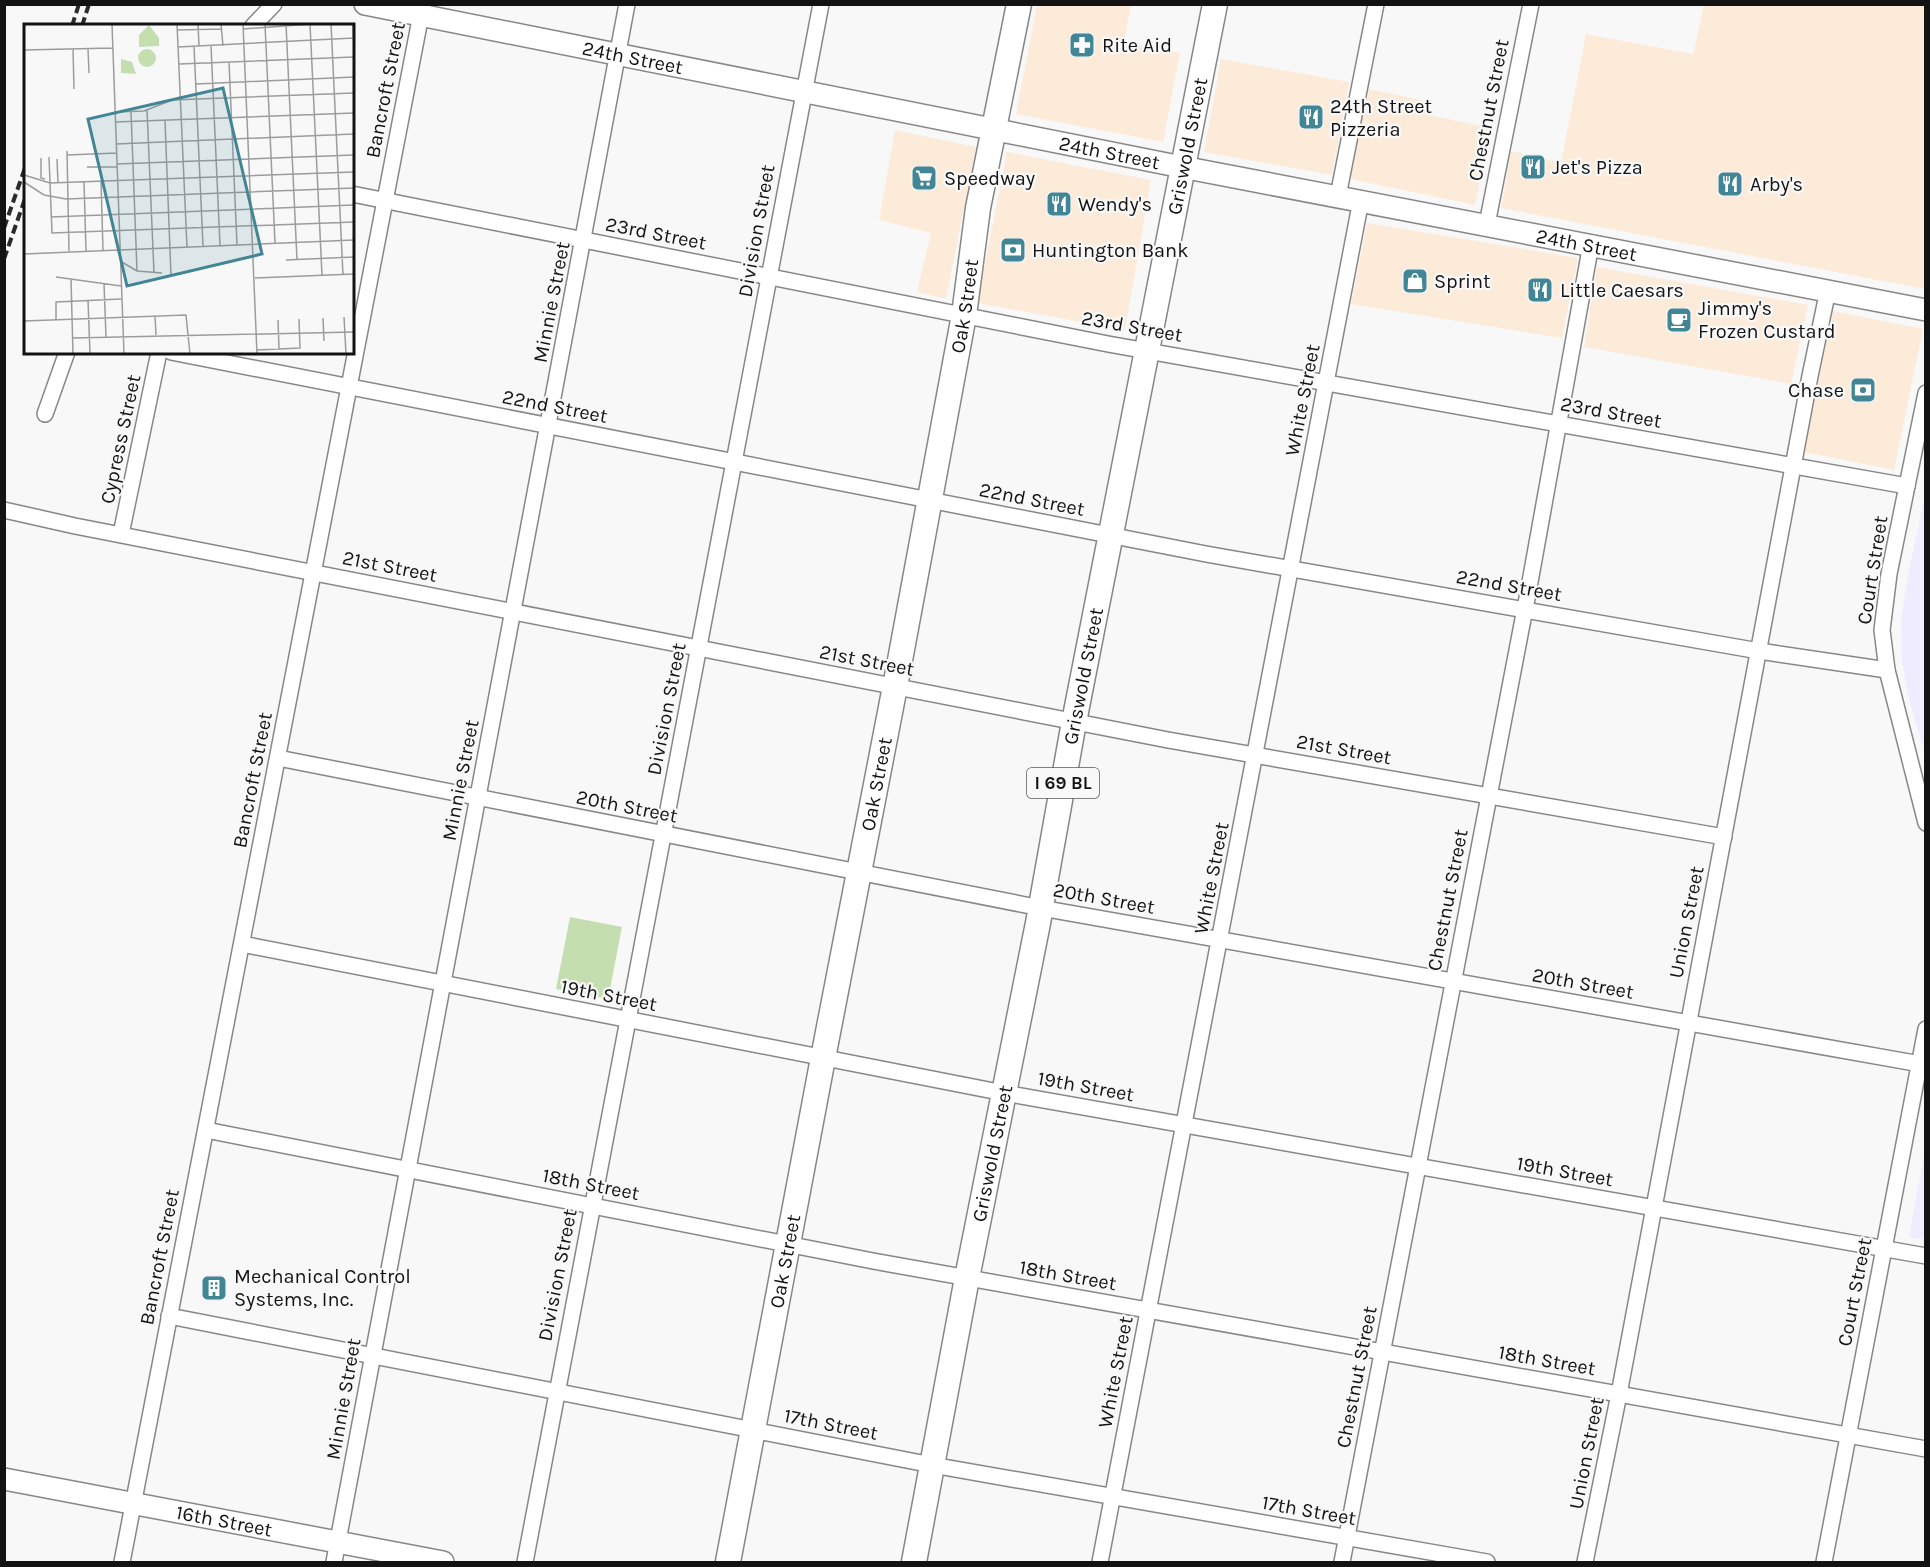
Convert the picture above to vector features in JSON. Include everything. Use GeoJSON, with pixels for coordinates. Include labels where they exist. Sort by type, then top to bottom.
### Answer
{"type":"FeatureCollection","features":[{"type":"Feature","properties":{"kind":"main road","name":"Oak Street"},"geometry":{"type":"LineString","coordinates":[[728,1563],[930,500],[964,315],[978,207],[1019,4]]}},
{"type":"Feature","properties":{"kind":"main road","name":"Griswold Street"},"geometry":{"type":"LineString","coordinates":[[914,1563],[967,1278],[1041,908],[1074,722],[1215,4]]}},
{"type":"Feature","properties":{"kind":"street"},"geometry":{"type":"LineString","coordinates":[[255,24],[274,4]]}},
{"type":"Feature","properties":{"kind":"street","name":"24th Street"},"geometry":{"type":"LineString","coordinates":[[365,4],[422,10],[618,54],[1182,167],[1926,310]]}},
{"type":"Feature","properties":{"kind":"street","name":"Minnie Street"},"geometry":{"type":"LineString","coordinates":[[336,1552],[627,4]]}},
{"type":"Feature","properties":{"kind":"street","name":"Division Street"},"geometry":{"type":"LineString","coordinates":[[525,1563],[821,4]]}},
{"type":"Feature","properties":{"kind":"street"},"geometry":{"type":"LineString","coordinates":[[1338,196],[1376,4]]}},
{"type":"Feature","properties":{"kind":"street","name":"Chestnut Street"},"geometry":{"type":"LineString","coordinates":[[1487,224],[1531,4]]}},
{"type":"Feature","properties":{"kind":"street","name":"Bancroft Street"},"geometry":{"type":"LineString","coordinates":[[122,1563],[422,10]]}},
{"type":"Feature","properties":{"kind":"street","name":"23rd Street"},"geometry":{"type":"LineString","coordinates":[[354,195],[1148,351],[1907,486]]}},
{"type":"Feature","properties":{"kind":"street","name":"White Street"},"geometry":{"type":"LineString","coordinates":[[1100,1563],[1361,200]]}},
{"type":"Feature","properties":{"kind":"street","name":"Chestnut Street"},"geometry":{"type":"LineString","coordinates":[[1342,1563],[1524,610],[1591,244]]}},
{"type":"Feature","properties":{"kind":"street","name":"Union Street"},"geometry":{"type":"LineString","coordinates":[[1585,1563],[1828,290]]}},
{"type":"Feature","properties":{"kind":"street"},"geometry":{"type":"LineString","coordinates":[[45,414],[66,354]]}},
{"type":"Feature","properties":{"kind":"street","name":"Cypress Street"},"geometry":{"type":"LineString","coordinates":[[121,534],[159,354]]}},
{"type":"Feature","properties":{"kind":"street","name":"22nd Street"},"geometry":{"type":"LineString","coordinates":[[181,354],[1112,536],[1759,651],[1887,670]]}},
{"type":"Feature","properties":{"kind":"street","name":"Court Street"},"geometry":{"type":"LineString","coordinates":[[1926,393],[1884,602],[1882,630],[1887,670],[1926,823]]}},
{"type":"Feature","properties":{"kind":"street","name":"21st Street"},"geometry":{"type":"LineString","coordinates":[[4,510],[1074,722],[1724,837]]}},
{"type":"Feature","properties":{"kind":"street","name":"20th Street"},"geometry":{"type":"LineString","coordinates":[[278,758],[1041,908],[1922,1065]]}},
{"type":"Feature","properties":{"kind":"street","name":"19th Street"},"geometry":{"type":"LineString","coordinates":[[242,944],[1004,1093],[1926,1256]]}},
{"type":"Feature","properties":{"kind":"street","name":"Court Street"},"geometry":{"type":"LineString","coordinates":[[1824,1563],[1922,1065],[1926,1029]]}},
{"type":"Feature","properties":{"kind":"street","name":"18th Street"},"geometry":{"type":"LineString","coordinates":[[206,1130],[967,1278],[1926,1449]]}},
{"type":"Feature","properties":{"kind":"street","name":"17th Street"},"geometry":{"type":"LineString","coordinates":[[169,1316],[932,1465],[1487,1563]]}},
{"type":"Feature","properties":{"kind":"street","name":"16th Street"},"geometry":{"type":"LineString","coordinates":[[4,1479],[133,1503],[336,1552],[443,1563]]}},
{"type":"Feature","properties":{"kind":"shaded area"},"geometry":{"type":"Polygon","coordinates":[[[1037,5],[1131,5],[1124,42],[1180,53],[1163,142],[1016,114],[1037,5]]]}},
{"type":"Feature","properties":{"kind":"shaded area"},"geometry":{"type":"Polygon","coordinates":[[[1704,5],[1925,5],[1925,289],[1501,208],[1511,151],[1561,163],[1586,34],[1693,54],[1704,5]]]}},
{"type":"Feature","properties":{"kind":"shaded area"},"geometry":{"type":"Polygon","coordinates":[[[1221,59],[1349,82],[1332,175],[1204,152],[1221,59]]]}},
{"type":"Feature","properties":{"kind":"shaded area"},"geometry":{"type":"Polygon","coordinates":[[[1368,89],[1426,101],[1424,114],[1491,128],[1475,205],[1350,179],[1368,89]]]}},
{"type":"Feature","properties":{"kind":"shaded area"},"geometry":{"type":"Polygon","coordinates":[[[895,130],[976,147],[946,299],[917,292],[931,233],[879,220],[895,130]]]}},
{"type":"Feature","properties":{"kind":"shaded area"},"geometry":{"type":"Polygon","coordinates":[[[1007,152],[1151,180],[1125,330],[977,303],[1007,152]]]}},
{"type":"Feature","properties":{"kind":"shaded area"},"geometry":{"type":"Polygon","coordinates":[[[1367,223],[1578,258],[1562,338],[1351,304],[1367,223]]]}},
{"type":"Feature","properties":{"kind":"shaded area"},"geometry":{"type":"Polygon","coordinates":[[[1597,267],[1808,305],[1791,384],[1584,347],[1597,267]]]}},
{"type":"Feature","properties":{"kind":"shaded area"},"geometry":{"type":"Polygon","coordinates":[[[1833,311],[1923,329],[1894,470],[1804,452],[1833,311]]]}},
{"type":"Feature","properties":{"kind":"shaded area"},"geometry":{"type":"Polygon","coordinates":[[[1925,496],[1925,754],[1908,695],[1902,662],[1901,620],[1925,496]]]}},
{"type":"Feature","properties":{"kind":"shaded area"},"geometry":{"type":"Polygon","coordinates":[[[1925,1150],[1925,1240],[1909,1237],[1925,1150]]]}},
{"type":"Feature","properties":{"kind":"green space"},"geometry":{"type":"Polygon","coordinates":[[[570,917],[622,927],[608,999],[556,989],[570,917]]]}},
{"type":"Feature","properties":{"kind":"railway"},"geometry":{"type":"LineString","coordinates":[[73,24],[79,4]]}},
{"type":"Feature","properties":{"kind":"railway"},"geometry":{"type":"LineString","coordinates":[[83,24],[89,4]]}},
{"type":"Feature","properties":{"kind":"railway"},"geometry":{"type":"LineString","coordinates":[[4,228],[24,171]]}},
{"type":"Feature","properties":{"kind":"railway"},"geometry":{"type":"LineString","coordinates":[[4,259],[24,202]]}},
{"type":"Feature","properties":{"kind":"place","name":"Rite Aid"},"geometry":{"type":"Point","coordinates":[1082,45]}},
{"type":"Feature","properties":{"kind":"place","name":"24th Street Pizzeria"},"geometry":{"type":"Point","coordinates":[1311,117]}},
{"type":"Feature","properties":{"kind":"place","name":"Jet's Pizza"},"geometry":{"type":"Point","coordinates":[1533,167]}},
{"type":"Feature","properties":{"kind":"place","name":"Speedway"},"geometry":{"type":"Point","coordinates":[924,178]}},
{"type":"Feature","properties":{"kind":"place","name":"Arby's"},"geometry":{"type":"Point","coordinates":[1730,184]}},
{"type":"Feature","properties":{"kind":"place","name":"Wendy's"},"geometry":{"type":"Point","coordinates":[1059,204]}},
{"type":"Feature","properties":{"kind":"place","name":"Huntington Bank"},"geometry":{"type":"Point","coordinates":[1013,250]}},
{"type":"Feature","properties":{"kind":"place","name":"Sprint"},"geometry":{"type":"Point","coordinates":[1415,281]}},
{"type":"Feature","properties":{"kind":"place","name":"Little Caesars"},"geometry":{"type":"Point","coordinates":[1540,290]}},
{"type":"Feature","properties":{"kind":"place","name":"Jimmy's Frozen Custard"},"geometry":{"type":"Point","coordinates":[1679,320]}},
{"type":"Feature","properties":{"kind":"place","name":"Chase"},"geometry":{"type":"Point","coordinates":[1863,390]}},
{"type":"Feature","properties":{"kind":"place","name":"Mechanical Control Systems, Inc."},"geometry":{"type":"Point","coordinates":[214,1288]}}]}
